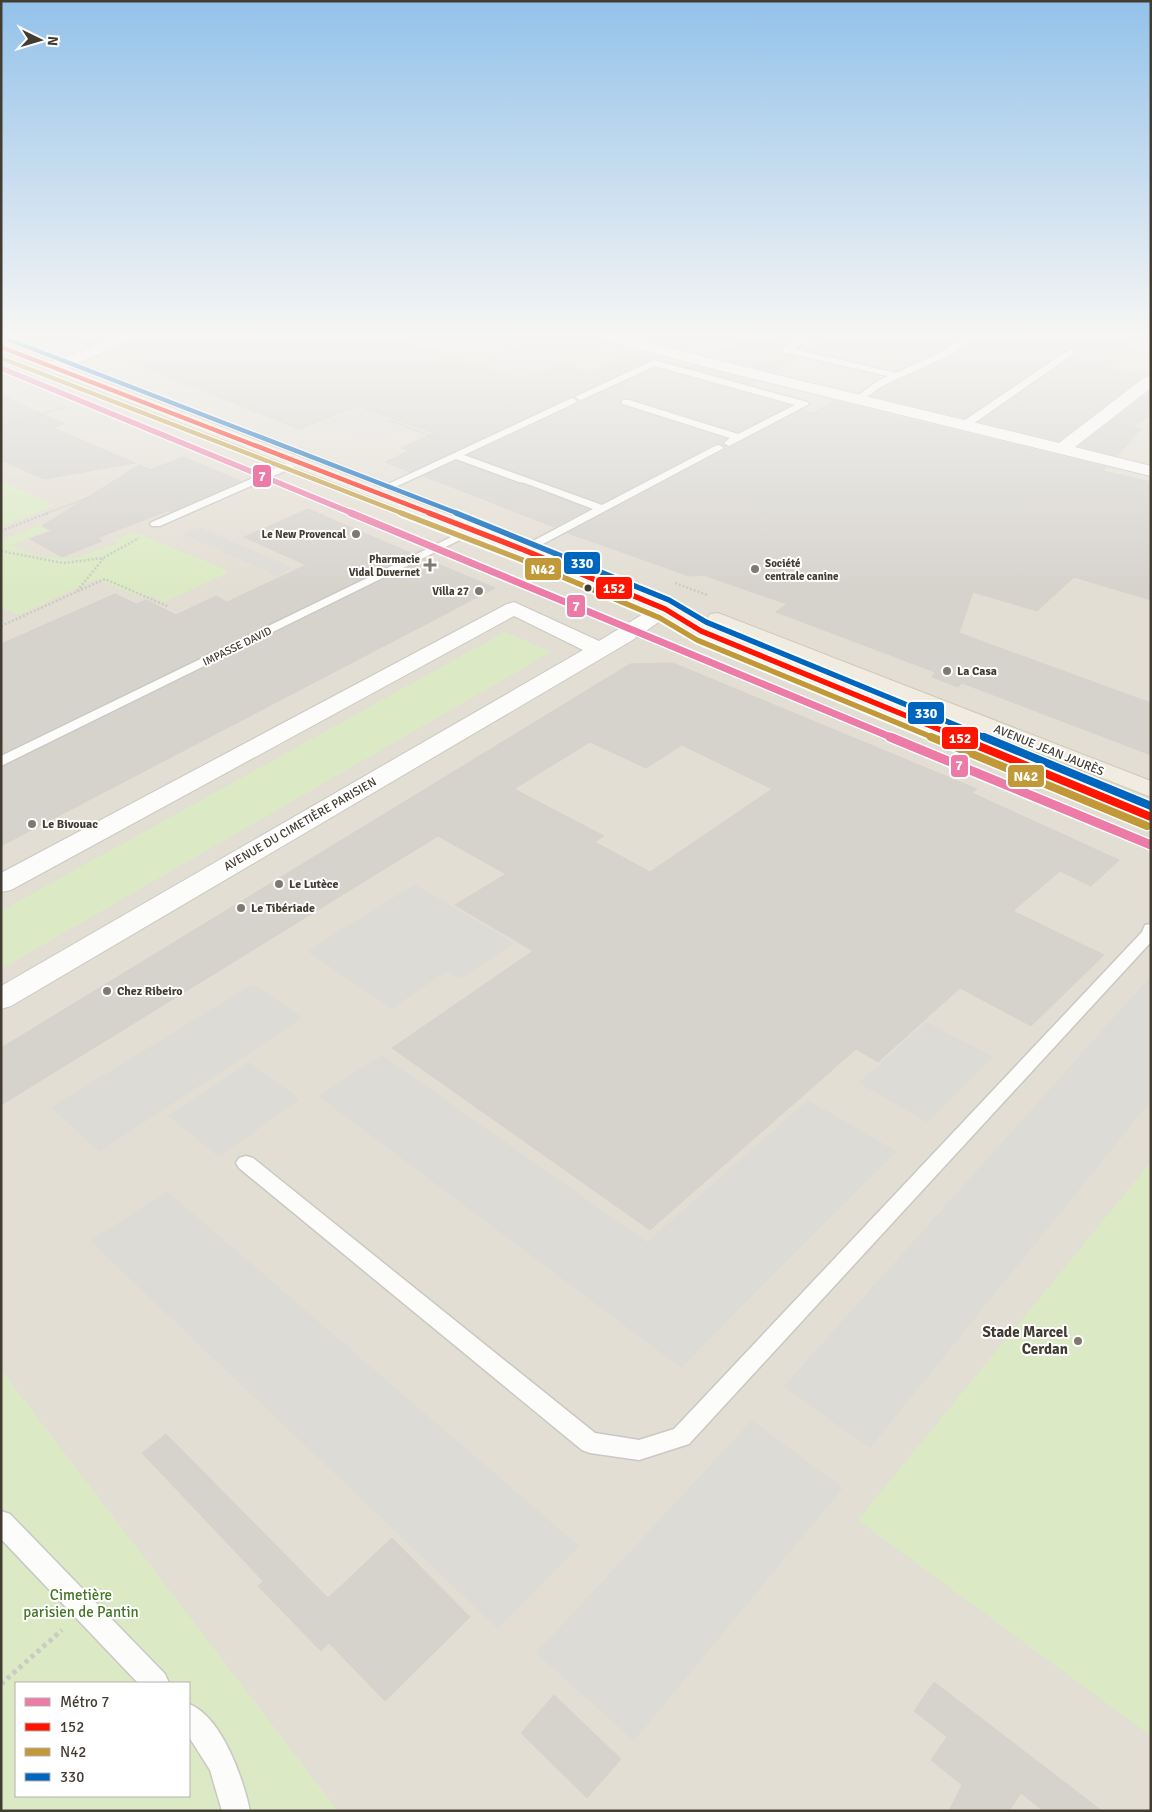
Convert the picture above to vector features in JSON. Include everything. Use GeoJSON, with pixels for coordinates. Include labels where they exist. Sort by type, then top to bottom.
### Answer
{"type":"FeatureCollection","features":[{"type":"Feature","properties":{"kind":"main road","name":"AVENUE JEAN JAURÈS"},"geometry":{"type":"LineString","coordinates":[[192,420],[524,550],[665,609],[700,632],[1151,817]]}},
{"type":"Feature","properties":{"kind":"main road","name":"AVENUE JEAN JAURÈS"},"geometry":{"type":"LineString","coordinates":[[665,609],[720,619],[1151,790]]}},
{"type":"Feature","properties":{"kind":"street"},"geometry":{"type":"LineString","coordinates":[[937,420],[1151,471]]}},
{"type":"Feature","properties":{"kind":"street"},"geometry":{"type":"LineString","coordinates":[[1061,450],[1100,420]]}},
{"type":"Feature","properties":{"kind":"street"},"geometry":{"type":"LineString","coordinates":[[1,884],[514,608],[599,649]]}},
{"type":"Feature","properties":{"kind":"street","name":"AVENUE DU CIMETIÈRE PARISIEN"},"geometry":{"type":"LineString","coordinates":[[1,999],[665,609]]}},
{"type":"Feature","properties":{"kind":"lane"},"geometry":{"type":"LineString","coordinates":[[376,492],[531,420]]}},
{"type":"Feature","properties":{"kind":"lane"},"geometry":{"type":"LineString","coordinates":[[681,420],[739,438]]}},
{"type":"Feature","properties":{"kind":"lane"},"geometry":{"type":"LineString","coordinates":[[524,550],[774,420]]}},
{"type":"Feature","properties":{"kind":"lane"},"geometry":{"type":"LineString","coordinates":[[963,426],[972,420]]}},
{"type":"Feature","properties":{"kind":"lane"},"geometry":{"type":"LineString","coordinates":[[455,454],[602,508]]}},
{"type":"Feature","properties":{"kind":"lane"},"geometry":{"type":"LineString","coordinates":[[156,524],[299,461]]}},
{"type":"Feature","properties":{"kind":"lane","name":"IMPASSE DAVID"},"geometry":{"type":"LineString","coordinates":[[1,762],[472,530]]}},
{"type":"Feature","properties":{"kind":"lane"},"geometry":{"type":"LineString","coordinates":[[246,1163],[590,1443],[639,1450],[680,1437],[1149,934],[1151,929]]}},
{"type":"Feature","properties":{"kind":"lane"},"geometry":{"type":"LineString","coordinates":[[1,1522],[155,1682]]}},
{"type":"Feature","properties":{"kind":"lane"},"geometry":{"type":"LineString","coordinates":[[190,1718],[196,1724],[220,1762],[233,1795],[236,1811]]}},
{"type":"Feature","properties":{"kind":"path"},"geometry":{"type":"LineString","coordinates":[[1,428],[26,420]]}},
{"type":"Feature","properties":{"kind":"path"},"geometry":{"type":"LineString","coordinates":[[388,420],[467,449]]}},
{"type":"Feature","properties":{"kind":"path"},"geometry":{"type":"LineString","coordinates":[[1,531],[90,497]]}},
{"type":"Feature","properties":{"kind":"path"},"geometry":{"type":"LineString","coordinates":[[76,592],[103,558],[138,538],[156,524]]}},
{"type":"Feature","properties":{"kind":"path"},"geometry":{"type":"LineString","coordinates":[[1,551],[62,563],[103,558]]}},
{"type":"Feature","properties":{"kind":"path"},"geometry":{"type":"LineString","coordinates":[[1,626],[105,579],[169,606]]}},
{"type":"Feature","properties":{"kind":"path"},"geometry":{"type":"LineString","coordinates":[[1,621],[7,624]]}},
{"type":"Feature","properties":{"kind":"path"},"geometry":{"type":"LineString","coordinates":[[1,1684],[85,1610]]}},
{"type":"Feature","properties":{"kind":"shaded area"},"geometry":{"type":"Polygon","coordinates":[[[1,420],[1151,420],[1151,1811],[1,1811],[1,420]]]}},
{"type":"Feature","properties":{"kind":"shaded area"},"geometry":{"type":"Polygon","coordinates":[[[327,420],[428,420],[372,443],[318,423],[327,420]]]}},
{"type":"Feature","properties":{"kind":"shaded area"},"geometry":{"type":"Polygon","coordinates":[[[199,527],[293,568],[277,576],[183,534],[199,527]]]}},
{"type":"Feature","properties":{"kind":"shaded area"},"geometry":{"type":"Polygon","coordinates":[[[415,884],[514,943],[461,979],[447,971],[391,1009],[307,951],[415,884]]]}},
{"type":"Feature","properties":{"kind":"shaded area"},"geometry":{"type":"Polygon","coordinates":[[[1151,976],[1151,1101],[870,1448],[783,1387],[1151,976]]]}},
{"type":"Feature","properties":{"kind":"shaded area"},"geometry":{"type":"Polygon","coordinates":[[[253,984],[303,1018],[99,1152],[51,1107],[253,984]]]}},
{"type":"Feature","properties":{"kind":"shaded area"},"geometry":{"type":"Polygon","coordinates":[[[926,1022],[994,1057],[927,1122],[859,1083],[926,1022]]]}},
{"type":"Feature","properties":{"kind":"shaded area"},"geometry":{"type":"Polygon","coordinates":[[[382,1055],[647,1242],[808,1100],[896,1151],[681,1368],[318,1096],[382,1055]]]}},
{"type":"Feature","properties":{"kind":"shaded area"},"geometry":{"type":"Polygon","coordinates":[[[249,1062],[300,1099],[219,1157],[168,1116],[249,1062]]]}},
{"type":"Feature","properties":{"kind":"shaded area"},"geometry":{"type":"Polygon","coordinates":[[[167,1191],[579,1546],[498,1629],[90,1241],[167,1191]]]}},
{"type":"Feature","properties":{"kind":"shaded area"},"geometry":{"type":"Polygon","coordinates":[[[752,1420],[843,1488],[634,1741],[536,1653],[752,1420]]]}},
{"type":"Feature","properties":{"kind":"green space"},"geometry":{"type":"Polygon","coordinates":[[[1,481],[54,506],[1,527],[1,481]]]}},
{"type":"Feature","properties":{"kind":"green space"},"geometry":{"type":"Polygon","coordinates":[[[46,523],[55,527],[11,545],[38,556],[72,559],[119,543],[114,540],[134,532],[226,570],[227,573],[164,602],[152,596],[137,596],[96,579],[18,615],[1,607],[1,540],[46,523]]]}},
{"type":"Feature","properties":{"kind":"green space"},"geometry":{"type":"Polygon","coordinates":[[[505,632],[551,652],[1,969],[1,911],[505,632]]]}},
{"type":"Feature","properties":{"kind":"green space","name":"Stade Marcel Cerdan"},"geometry":{"type":"Polygon","coordinates":[[[1151,1162],[1151,1736],[858,1520],[1151,1162]]]}},
{"type":"Feature","properties":{"kind":"green space","name":"Cimetière parisien de Pantin"},"geometry":{"type":"Polygon","coordinates":[[[1,1370],[338,1811],[1,1811],[1,1370]]]}},
{"type":"Feature","properties":{"kind":"building"},"geometry":{"type":"Polygon","coordinates":[[[1,420],[55,420],[65,424],[53,428],[135,463],[44,479],[1,460],[1,420]]]}},
{"type":"Feature","properties":{"kind":"building"},"geometry":{"type":"Polygon","coordinates":[[[275,420],[323,420],[299,429],[275,420]]]}},
{"type":"Feature","properties":{"kind":"building"},"geometry":{"type":"Polygon","coordinates":[[[396,420],[522,420],[410,472],[385,462],[409,451],[401,448],[433,433],[396,420]]]}},
{"type":"Feature","properties":{"kind":"building"},"geometry":{"type":"Polygon","coordinates":[[[545,420],[665,420],[726,439],[722,443],[728,448],[783,420],[911,420],[1106,467],[1103,471],[1151,482],[1151,600],[1074,577],[1037,611],[973,592],[959,633],[1151,703],[1151,755],[962,683],[958,687],[932,677],[935,672],[776,612],[787,604],[703,575],[689,576],[568,533],[725,450],[726,447],[720,443],[714,444],[602,503],[469,455],[545,420]]]}},
{"type":"Feature","properties":{"kind":"building"},"geometry":{"type":"Polygon","coordinates":[[[698,420],[762,420],[738,432],[698,420]]]}},
{"type":"Feature","properties":{"kind":"building"},"geometry":{"type":"Polygon","coordinates":[[[983,420],[1087,420],[1059,441],[979,422],[983,420]]]}},
{"type":"Feature","properties":{"kind":"building"},"geometry":{"type":"Polygon","coordinates":[[[1114,420],[1144,420],[1133,427],[1141,429],[1117,456],[1079,446],[1114,420]]]}},
{"type":"Feature","properties":{"kind":"building"},"geometry":{"type":"Polygon","coordinates":[[[183,457],[241,481],[170,512],[167,511],[97,538],[102,541],[62,557],[30,539],[52,531],[42,526],[139,465],[150,470],[183,457]]]}},
{"type":"Feature","properties":{"kind":"building"},"geometry":{"type":"Polygon","coordinates":[[[456,461],[588,509],[554,527],[423,476],[456,461]]]}},
{"type":"Feature","properties":{"kind":"building"},"geometry":{"type":"Polygon","coordinates":[[[308,509],[413,554],[1,754],[1,644],[115,594],[136,604],[146,600],[176,615],[216,596],[227,602],[306,565],[244,537],[308,509]]]}},
{"type":"Feature","properties":{"kind":"building"},"geometry":{"type":"Polygon","coordinates":[[[426,559],[495,588],[1,846],[1,768],[426,559]]]}},
{"type":"Feature","properties":{"kind":"building"},"geometry":{"type":"Polygon","coordinates":[[[673,663],[977,789],[972,793],[1119,860],[1091,886],[1060,871],[1013,911],[1104,955],[1031,1026],[960,988],[878,1062],[856,1049],[650,1230],[392,1048],[533,951],[455,905],[506,874],[438,836],[1,1105],[1,1048],[630,664],[673,663]],[[590,742],[514,789],[604,836],[595,842],[650,872],[772,789],[682,745],[646,768],[590,742]]]}},
{"type":"Feature","properties":{"kind":"building"},"geometry":{"type":"Polygon","coordinates":[[[166,1434],[328,1598],[392,1538],[470,1617],[385,1701],[329,1643],[321,1651],[258,1586],[263,1581],[142,1453],[166,1434]]]}},
{"type":"Feature","properties":{"kind":"building"},"geometry":{"type":"Polygon","coordinates":[[[934,1682],[1102,1811],[1043,1811],[1021,1793],[1009,1811],[949,1811],[962,1785],[931,1760],[947,1737],[914,1711],[934,1682]]]}},
{"type":"Feature","properties":{"kind":"building"},"geometry":{"type":"Polygon","coordinates":[[[554,1695],[621,1759],[587,1798],[521,1733],[554,1695]]]}},
{"type":"Feature","properties":{"kind":"metro line","name":"7"},"geometry":{"type":"LineString","coordinates":[[125,420],[1151,845]]}},
{"type":"Feature","properties":{"kind":"transit line","name":"N42"},"geometry":{"type":"LineString","coordinates":[[160,420],[520,559],[660,618],[697,640],[1147,826]]}},
{"type":"Feature","properties":{"kind":"transit line","name":"152"},"geometry":{"type":"LineString","coordinates":[[188,420],[524,550],[665,609],[701,631],[1151,817]]}},
{"type":"Feature","properties":{"kind":"transit line","name":"330"},"geometry":{"type":"LineString","coordinates":[[215,420],[528,541],[669,600],[706,622],[1151,806]]}},
{"type":"Feature","properties":{"kind":"place","name":"Le New Provencal"},"geometry":{"type":"Point","coordinates":[356,534]}},
{"type":"Feature","properties":{"kind":"place","name":"Pharmacie Vidal Duvernet"},"geometry":{"type":"Point","coordinates":[430,565]}},
{"type":"Feature","properties":{"kind":"place","name":"Société centrale canine"},"geometry":{"type":"Point","coordinates":[755,569]}},
{"type":"Feature","properties":{"kind":"place","name":"Villa 27"},"geometry":{"type":"Point","coordinates":[479,591]}},
{"type":"Feature","properties":{"kind":"place","name":"La Casa"},"geometry":{"type":"Point","coordinates":[947,671]}},
{"type":"Feature","properties":{"kind":"place","name":"Le Bivouac"},"geometry":{"type":"Point","coordinates":[32,824]}},
{"type":"Feature","properties":{"kind":"place","name":"Le Lutèce"},"geometry":{"type":"Point","coordinates":[279,884]}},
{"type":"Feature","properties":{"kind":"place","name":"Le Tibériade"},"geometry":{"type":"Point","coordinates":[241,908]}},
{"type":"Feature","properties":{"kind":"place","name":"Chez Ribeiro"},"geometry":{"type":"Point","coordinates":[107,991]}},
{"type":"Feature","properties":{"kind":"place","name":"Stade Marcel Cerdan"},"geometry":{"type":"Point","coordinates":[1078,1341]}}]}
